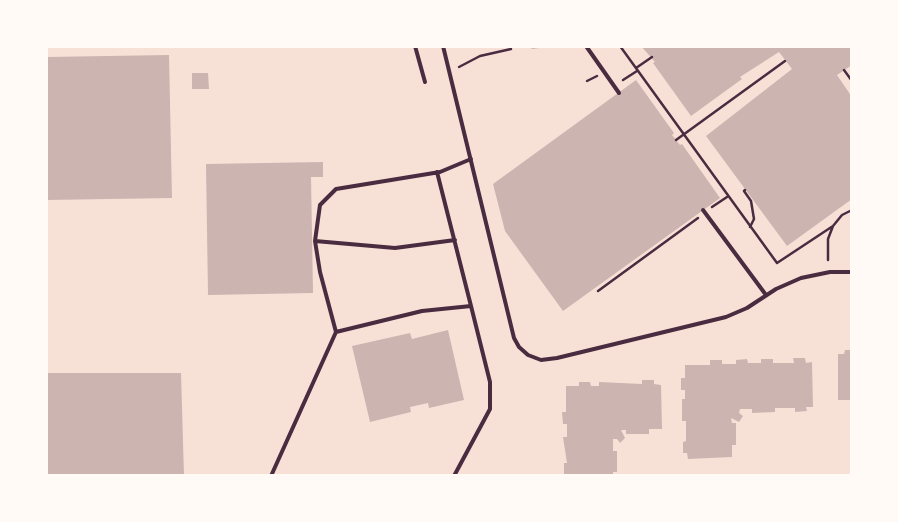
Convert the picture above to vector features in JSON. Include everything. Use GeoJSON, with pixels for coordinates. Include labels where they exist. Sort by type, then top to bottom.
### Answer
{"type":"FeatureCollection","features":[{"type":"Feature","properties":{"kind":"lane"},"geometry":{"type":"LineString","coordinates":[[415,46],[425,82]]}},
{"type":"Feature","properties":{"kind":"lane"},"geometry":{"type":"LineString","coordinates":[[443,46],[514,338],[519,347],[528,355],[541,360],[557,358],[726,318],[801,278],[823,273],[852,272]]}},
{"type":"Feature","properties":{"kind":"lane"},"geometry":{"type":"LineString","coordinates":[[586,46],[619,93]]}},
{"type":"Feature","properties":{"kind":"lane"},"geometry":{"type":"LineString","coordinates":[[271,476],[336,332],[320,272],[315,241],[320,205],[336,189],[438,172],[471,159]]}},
{"type":"Feature","properties":{"kind":"lane"},"geometry":{"type":"LineString","coordinates":[[438,172],[488,373],[490,409],[454,476]]}},
{"type":"Feature","properties":{"kind":"lane"},"geometry":{"type":"LineString","coordinates":[[703,210],[766,295]]}},
{"type":"Feature","properties":{"kind":"lane"},"geometry":{"type":"LineString","coordinates":[[315,241],[395,248],[455,240]]}},
{"type":"Feature","properties":{"kind":"lane"},"geometry":{"type":"LineString","coordinates":[[336,332],[422,311],[471,306]]}},
{"type":"Feature","properties":{"kind":"path"},"geometry":{"type":"LineString","coordinates":[[532,47],[562,46]]}},
{"type":"Feature","properties":{"kind":"path"},"geometry":{"type":"LineString","coordinates":[[620,46],[727,197],[777,263],[833,226],[842,215],[852,210]]}},
{"type":"Feature","properties":{"kind":"path"},"geometry":{"type":"LineString","coordinates":[[459,66],[480,56],[511,49]]}},
{"type":"Feature","properties":{"kind":"path"},"geometry":{"type":"LineString","coordinates":[[623,80],[652,57]]}},
{"type":"Feature","properties":{"kind":"path"},"geometry":{"type":"LineString","coordinates":[[676,140],[786,61]]}},
{"type":"Feature","properties":{"kind":"path"},"geometry":{"type":"LineString","coordinates":[[844,70],[852,81]]}},
{"type":"Feature","properties":{"kind":"path"},"geometry":{"type":"LineString","coordinates":[[587,81],[597,76]]}},
{"type":"Feature","properties":{"kind":"path"},"geometry":{"type":"LineString","coordinates":[[745,190],[754,219],[750,227]]}},
{"type":"Feature","properties":{"kind":"path"},"geometry":{"type":"LineString","coordinates":[[712,207],[727,197]]}},
{"type":"Feature","properties":{"kind":"path"},"geometry":{"type":"LineString","coordinates":[[598,291],[606,282],[698,218]]}},
{"type":"Feature","properties":{"kind":"path"},"geometry":{"type":"LineString","coordinates":[[828,260],[828,239],[833,226]]}},
{"type":"Feature","properties":{"kind":"building"},"geometry":{"type":"Polygon","coordinates":[[[641,46],[852,46],[852,65],[837,75],[852,97],[852,199],[787,246],[706,136],[792,69],[779,52],[740,77],[742,79],[691,116],[653,63],[655,62],[641,46]]]}},
{"type":"Feature","properties":{"kind":"building"},"geometry":{"type":"Polygon","coordinates":[[[169,55],[172,198],[46,200],[46,57],[169,55]]]}},
{"type":"Feature","properties":{"kind":"building"},"geometry":{"type":"Polygon","coordinates":[[[192,73],[208,73],[209,89],[192,89],[192,73]]]}},
{"type":"Feature","properties":{"kind":"building"},"geometry":{"type":"Polygon","coordinates":[[[636,80],[674,133],[672,135],[680,145],[682,144],[720,198],[563,311],[505,231],[493,184],[636,80]]]}},
{"type":"Feature","properties":{"kind":"building"},"geometry":{"type":"Polygon","coordinates":[[[323,162],[323,177],[311,177],[313,293],[208,295],[206,164],[323,162]]]}},
{"type":"Feature","properties":{"kind":"building"},"geometry":{"type":"Polygon","coordinates":[[[448,330],[464,400],[429,408],[428,403],[410,407],[411,412],[370,422],[352,346],[410,333],[412,339],[448,330]]]}},
{"type":"Feature","properties":{"kind":"building"},"geometry":{"type":"Polygon","coordinates":[[[845,350],[852,350],[852,400],[838,400],[838,354],[844,354],[845,350]]]}},
{"type":"Feature","properties":{"kind":"building"},"geometry":{"type":"Polygon","coordinates":[[[793,358],[805,358],[806,363],[812,362],[813,407],[806,407],[807,411],[795,412],[795,408],[775,408],[775,412],[752,413],[752,409],[740,409],[739,413],[743,416],[739,422],[731,418],[732,423],[736,423],[736,445],[732,445],[732,457],[688,459],[687,453],[683,453],[683,442],[686,441],[686,421],[682,421],[682,399],[685,399],[685,390],[681,390],[681,378],[685,378],[685,365],[710,365],[710,360],[722,360],[722,364],[736,364],[736,360],[747,359],[748,363],[761,363],[761,359],[773,359],[773,363],[794,363],[793,358]]]}},
{"type":"Feature","properties":{"kind":"building"},"geometry":{"type":"Polygon","coordinates":[[[46,373],[181,373],[184,476],[46,476],[46,373]]]}},
{"type":"Feature","properties":{"kind":"building"},"geometry":{"type":"Polygon","coordinates":[[[642,380],[654,380],[654,384],[661,385],[662,429],[649,429],[649,434],[626,434],[626,430],[621,430],[625,438],[620,443],[617,439],[613,439],[613,451],[617,451],[617,472],[613,472],[613,476],[564,474],[564,463],[567,463],[563,437],[567,437],[567,424],[563,424],[562,412],[566,412],[566,386],[579,386],[579,382],[590,382],[591,386],[599,386],[599,382],[642,384],[642,380]]]}}]}
